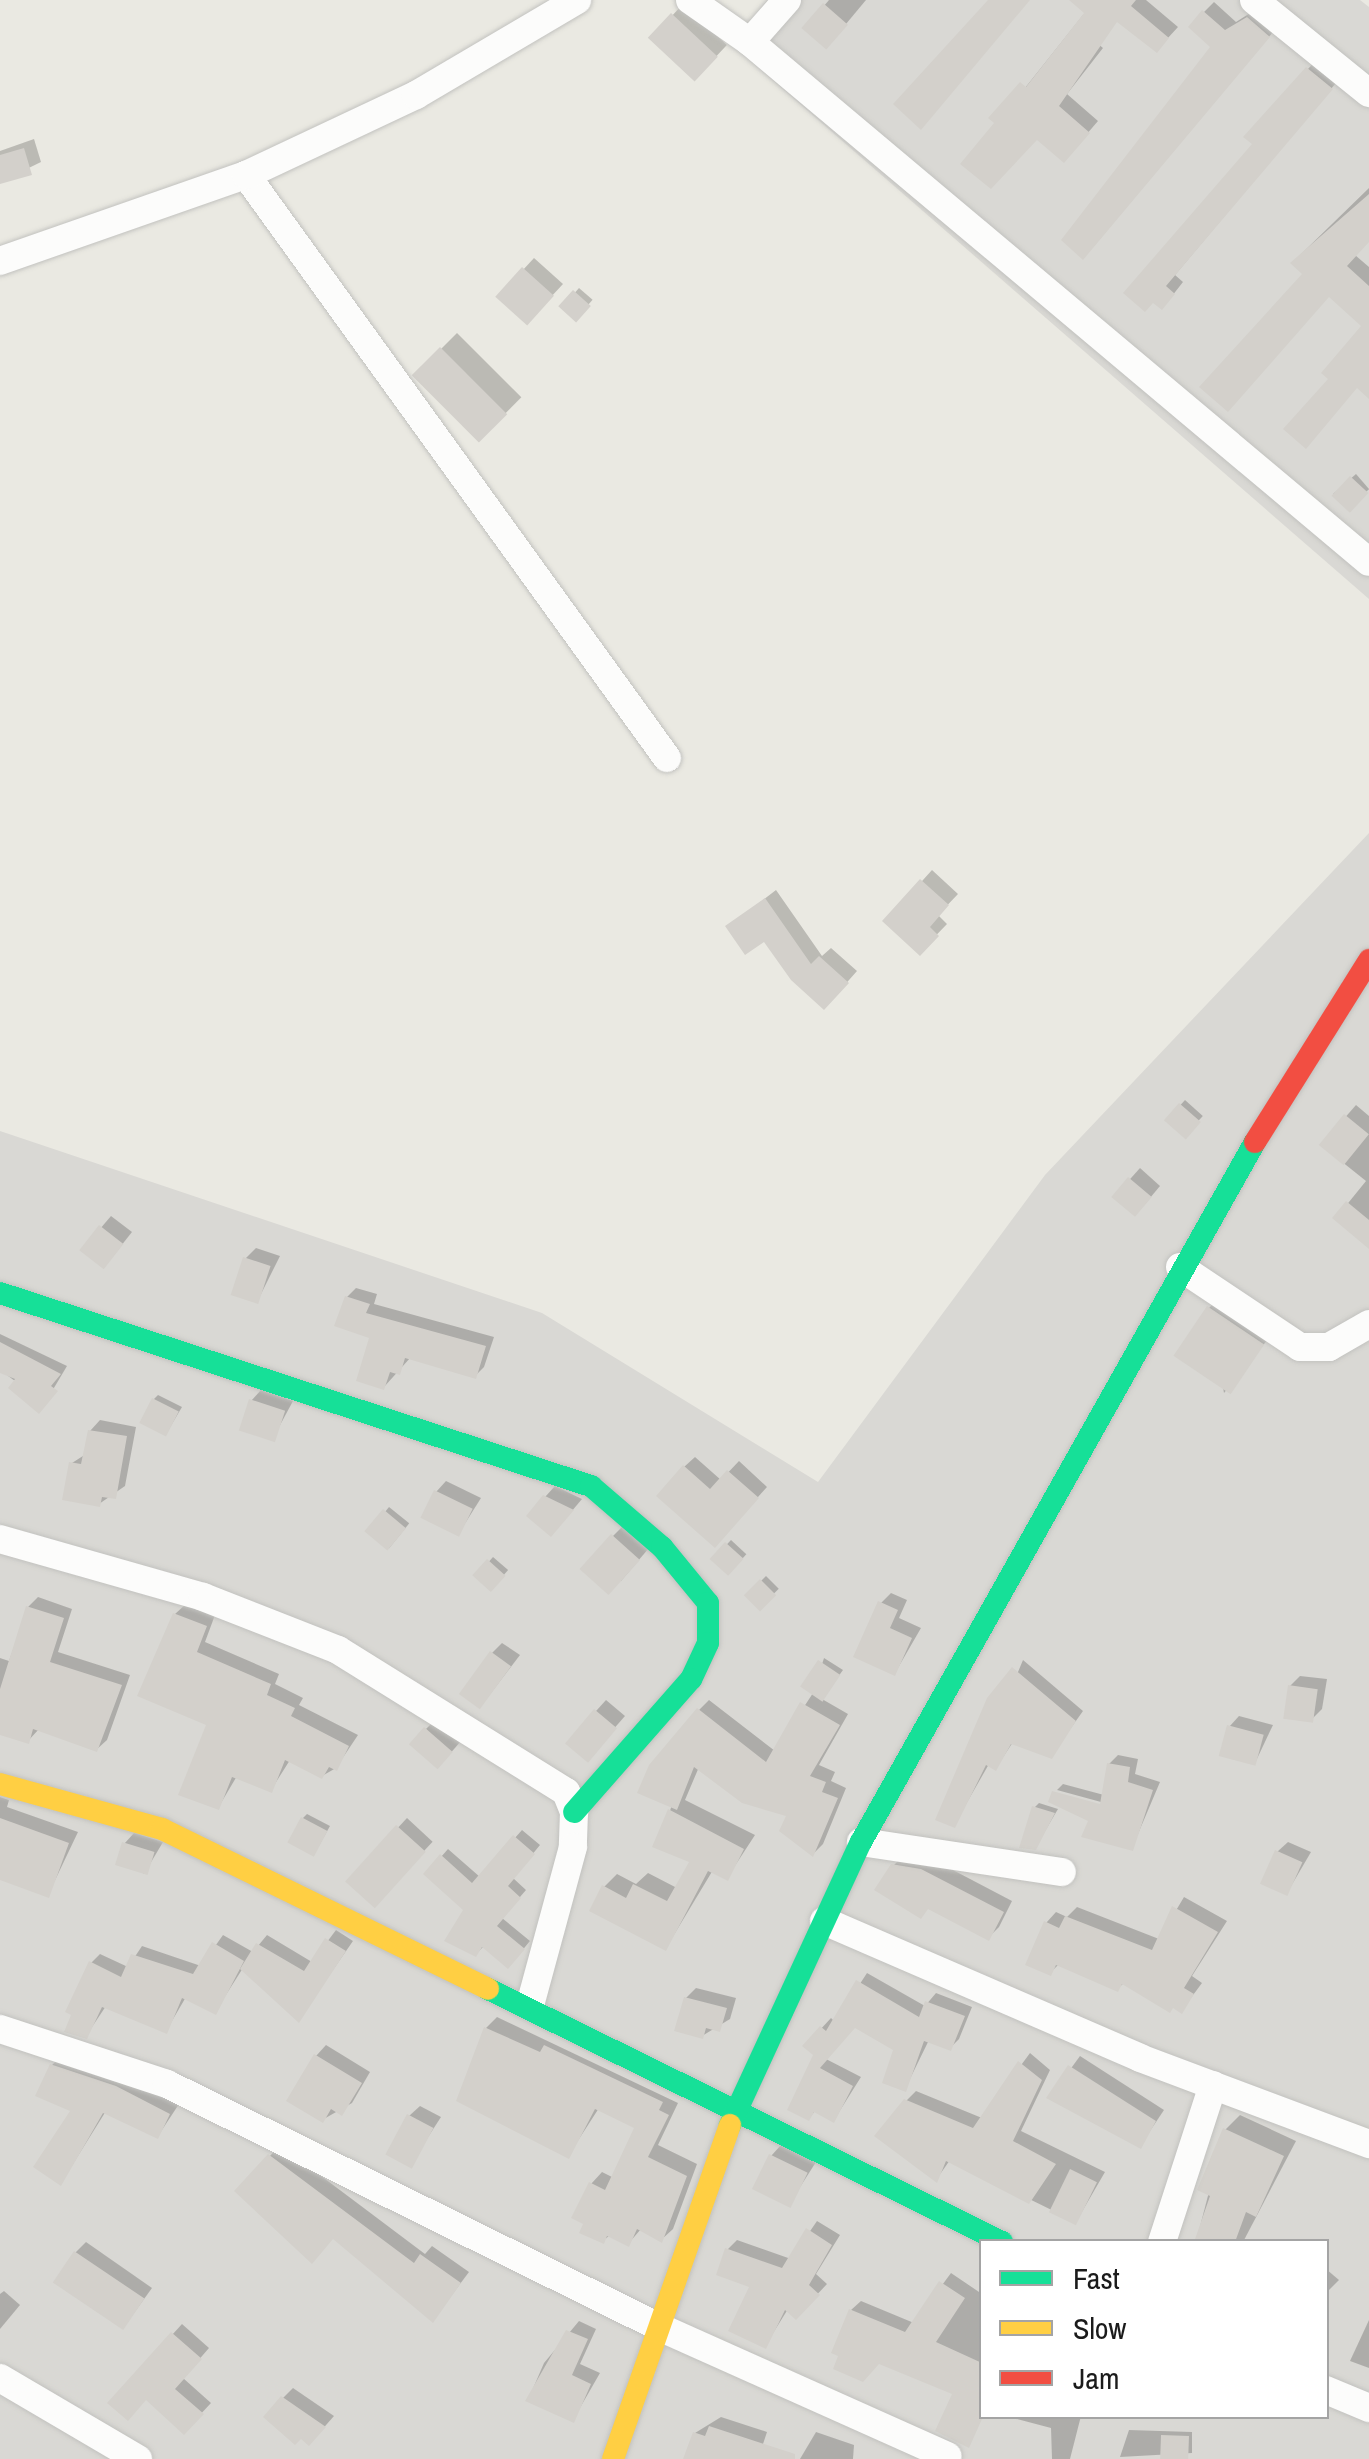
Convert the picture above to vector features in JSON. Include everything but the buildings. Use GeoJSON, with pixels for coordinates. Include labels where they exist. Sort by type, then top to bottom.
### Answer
{"type":"FeatureCollection","features":[{"type":"Feature","properties":{"kind":"street"},"geometry":{"type":"LineString","coordinates":[[0,262],[246,175],[416,95],[577,0]]}},
{"type":"Feature","properties":{"kind":"street"},"geometry":{"type":"LineString","coordinates":[[690,0],[750,42],[1369,562]]}},
{"type":"Feature","properties":{"kind":"street"},"geometry":{"type":"LineString","coordinates":[[750,42],[787,0]]}},
{"type":"Feature","properties":{"kind":"street"},"geometry":{"type":"LineString","coordinates":[[1254,0],[1369,93]]}},
{"type":"Feature","properties":{"kind":"street"},"geometry":{"type":"LineString","coordinates":[[246,175],[667,758]]}},
{"type":"Feature","properties":{"kind":"street"},"geometry":{"type":"LineString","coordinates":[[613,2459],[736,2107],[862,1842],[1180,1267],[1369,960]]}},
{"type":"Feature","properties":{"kind":"street"},"geometry":{"type":"LineString","coordinates":[[1180,1267],[1300,1346],[1330,1347],[1369,1324]]}},
{"type":"Feature","properties":{"kind":"street"},"geometry":{"type":"LineString","coordinates":[[0,1294],[591,1486],[662,1547],[708,1604],[708,1643],[691,1679],[574,1812]]}},
{"type":"Feature","properties":{"kind":"street"},"geometry":{"type":"LineString","coordinates":[[0,1539],[203,1597],[338,1650],[566,1792],[574,1812],[574,1847],[530,2005]]}},
{"type":"Feature","properties":{"kind":"street"},"geometry":{"type":"LineString","coordinates":[[0,1784],[162,1829],[530,2005],[996,2239]]}},
{"type":"Feature","properties":{"kind":"street"},"geometry":{"type":"LineString","coordinates":[[862,1842],[1062,1872]]}},
{"type":"Feature","properties":{"kind":"street"},"geometry":{"type":"LineString","coordinates":[[824,1921],[1213,2085],[1369,2144]]}},
{"type":"Feature","properties":{"kind":"street"},"geometry":{"type":"LineString","coordinates":[[0,2029],[167,2084],[659,2327],[947,2456]]}},
{"type":"Feature","properties":{"kind":"street"},"geometry":{"type":"LineString","coordinates":[[1163,2239],[1213,2085]]}},
{"type":"Feature","properties":{"kind":"street"},"geometry":{"type":"LineString","coordinates":[[0,2378],[138,2459]]}},
{"type":"Feature","properties":{"kind":"street"},"geometry":{"type":"LineString","coordinates":[[1329,2391],[1369,2408]]}},
{"type":"Feature","properties":{"kind":"shaded area"},"geometry":{"type":"Polygon","coordinates":[[[767,0],[1360,0],[1369,7],[1369,599],[732,45],[767,0]]]}},
{"type":"Feature","properties":{"kind":"shaded area"},"geometry":{"type":"Polygon","coordinates":[[[1369,833],[1369,2459],[0,2459],[0,1131],[542,1313],[818,1482],[1045,1175],[1369,833]]]}},
{"type":"Feature","properties":{"kind":"traffic: fast"},"geometry":{"type":"LineString","coordinates":[[730,2125],[861,1842],[1255,1142]]}},
{"type":"Feature","properties":{"kind":"traffic: fast"},"geometry":{"type":"LineString","coordinates":[[0,1293],[591,1486],[662,1547],[708,1603],[708,1643],[691,1679],[574,1812]]}},
{"type":"Feature","properties":{"kind":"traffic: fast"},"geometry":{"type":"LineString","coordinates":[[488,1989],[996,2239]]}},
{"type":"Feature","properties":{"kind":"traffic: slow"},"geometry":{"type":"LineString","coordinates":[[0,1784],[162,1829],[488,1989]]}},
{"type":"Feature","properties":{"kind":"traffic: slow"},"geometry":{"type":"LineString","coordinates":[[613,2459],[730,2125]]}},
{"type":"Feature","properties":{"kind":"traffic: jam"},"geometry":{"type":"LineString","coordinates":[[1255,1142],[1369,960]]}}]}
